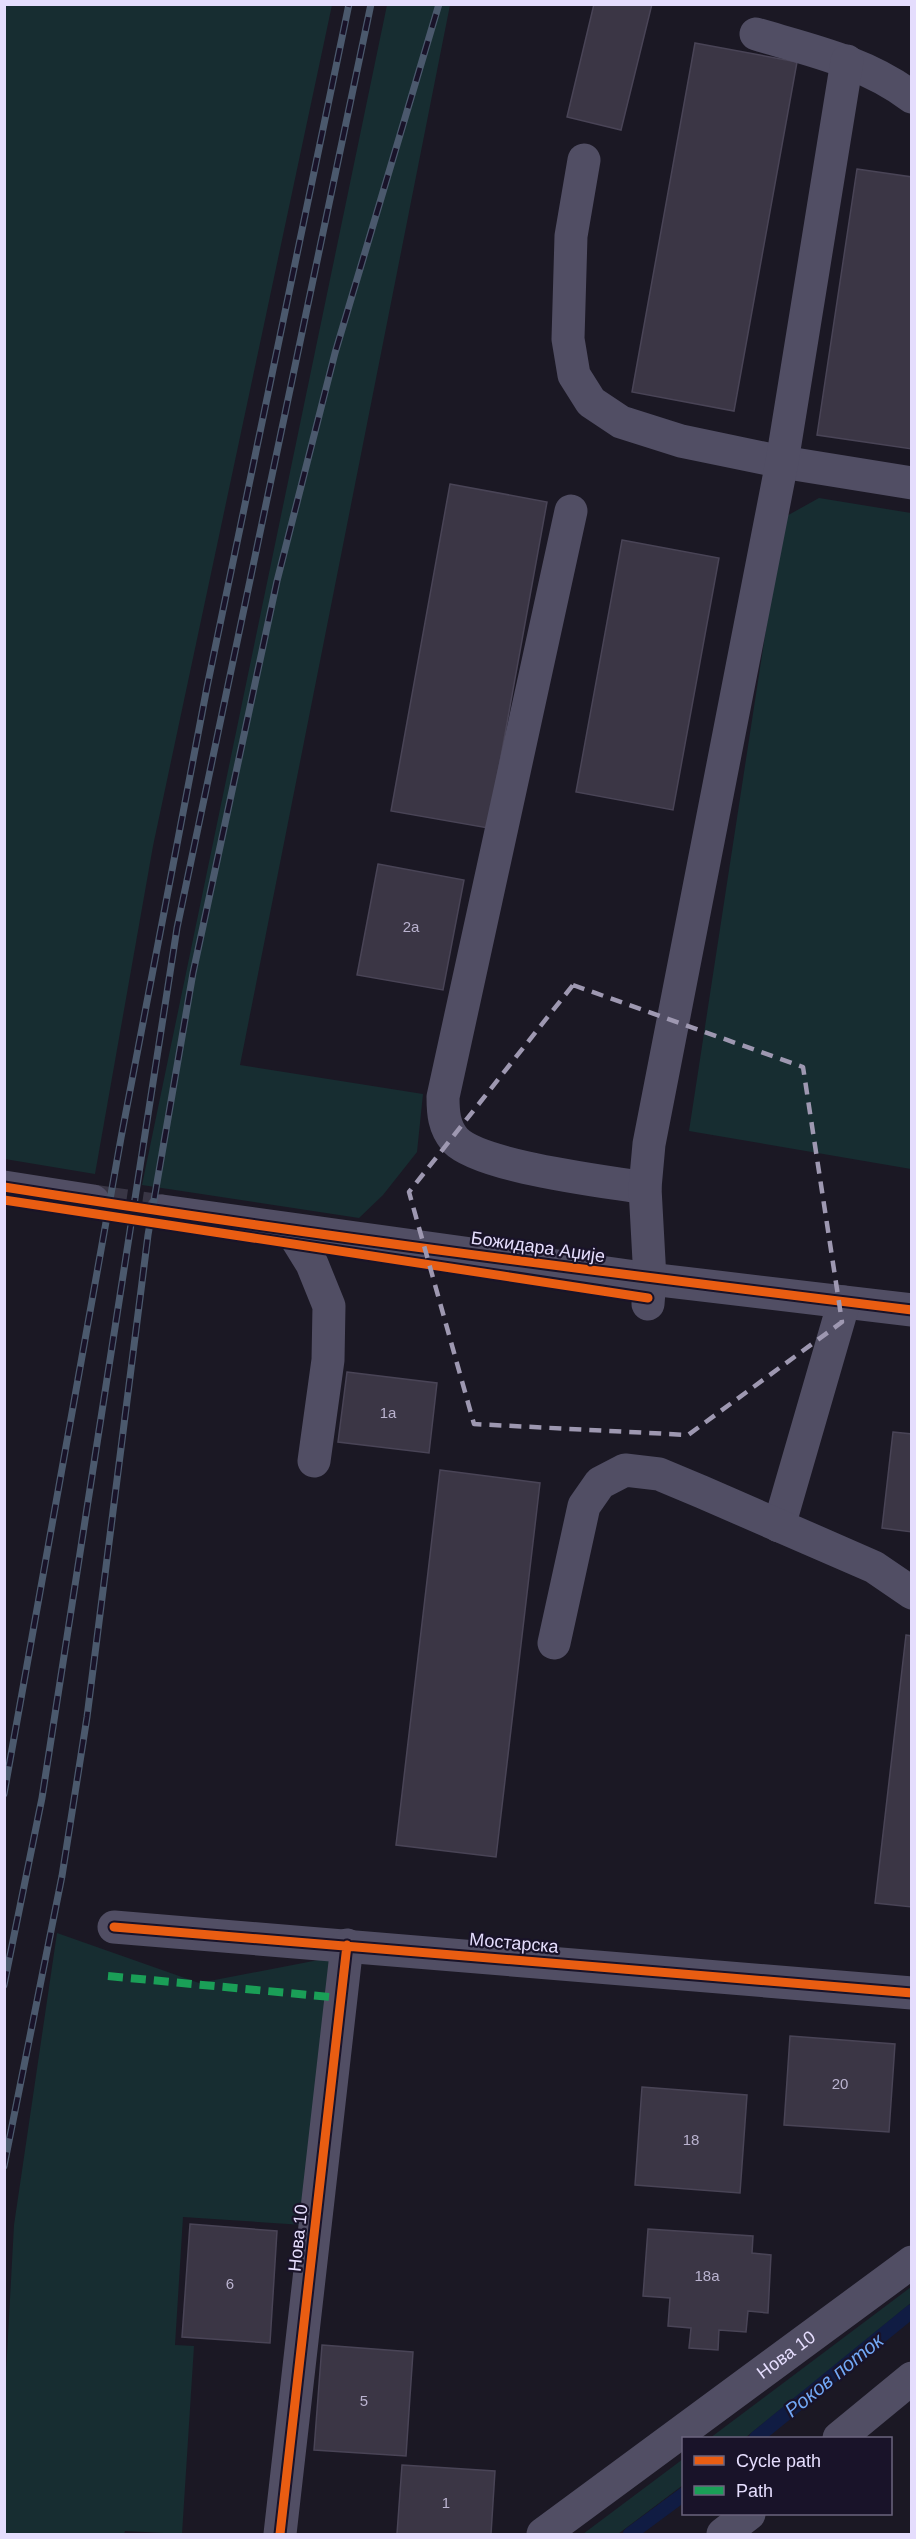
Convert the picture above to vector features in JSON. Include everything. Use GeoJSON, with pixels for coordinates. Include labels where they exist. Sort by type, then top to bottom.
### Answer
{"type":"FeatureCollection","features":[{"type":"Feature","properties":{"kind":"street"},"geometry":{"type":"LineString","coordinates":[[756,34],[847,61],[891,81],[912,97]]}},
{"type":"Feature","properties":{"kind":"street"},"geometry":{"type":"LineString","coordinates":[[649,1291],[645,1188],[649,1144],[782,462],[847,61]]}},
{"type":"Feature","properties":{"kind":"street"},"geometry":{"type":"LineString","coordinates":[[584,160],[571,236],[568,339],[574,375],[591,402],[621,422],[681,441],[782,462],[912,483]]}},
{"type":"Feature","properties":{"kind":"street"},"geometry":{"type":"LineString","coordinates":[[572,511],[443,1097],[444,1121],[456,1140],[472,1153],[496,1161],[645,1188]]}},
{"type":"Feature","properties":{"kind":"street"},"geometry":{"type":"LineString","coordinates":[[4,1187],[93,1201]]}},
{"type":"Feature","properties":{"kind":"street","name":"Божидара Аџије"},"geometry":{"type":"LineString","coordinates":[[162,1212],[291,1230],[649,1291],[844,1302],[912,1310]]}},
{"type":"Feature","properties":{"kind":"street"},"geometry":{"type":"LineString","coordinates":[[291,1230],[312,1264],[329,1306],[328,1360],[314,1461]]}},
{"type":"Feature","properties":{"kind":"street"},"geometry":{"type":"LineString","coordinates":[[779,1526],[844,1302]]}},
{"type":"Feature","properties":{"kind":"street"},"geometry":{"type":"LineString","coordinates":[[554,1643],[584,1506],[600,1483],[625,1470],[659,1474],[874,1567],[912,1593]]}},
{"type":"Feature","properties":{"kind":"street","name":"Мостарска"},"geometry":{"type":"LineString","coordinates":[[114,1927],[912,1993]]}},
{"type":"Feature","properties":{"kind":"street","name":"Нова 10"},"geometry":{"type":"LineString","coordinates":[[280,2535],[347,1945]]}},
{"type":"Feature","properties":{"kind":"street","name":"Нова 10"},"geometry":{"type":"LineString","coordinates":[[543,2535],[912,2262]]}},
{"type":"Feature","properties":{"kind":"street"},"geometry":{"type":"LineString","coordinates":[[841,2437],[912,2378]]}},
{"type":"Feature","properties":{"kind":"street"},"geometry":{"type":"LineString","coordinates":[[723,2535],[748,2515]]}},
{"type":"Feature","properties":{"kind":"highlighted area"},"geometry":{"type":"Polygon","coordinates":[[[573,985],[803,1067],[842,1322],[688,1435],[474,1424],[409,1192],[573,985]]]}},
{"type":"Feature","properties":{"kind":"green space"},"geometry":{"type":"Polygon","coordinates":[[[4,5],[332,5],[153,846],[95,1174],[5,1159],[4,5]]]}},
{"type":"Feature","properties":{"kind":"green space"},"geometry":{"type":"Polygon","coordinates":[[[387,5],[450,5],[240,1065],[423,1094],[417,1152],[383,1195],[359,1218],[142,1185],[387,5]]]}},
{"type":"Feature","properties":{"kind":"green space"},"geometry":{"type":"Polygon","coordinates":[[[819,498],[911,513],[911,1169],[689,1131],[783,518],[819,498]]]}},
{"type":"Feature","properties":{"kind":"green space"},"geometry":{"type":"Polygon","coordinates":[[[57,1933],[199,1983],[334,1957],[303,2225],[183,2217],[175,2345],[194,2346],[182,2534],[125,2531],[124,2534],[5,2534],[6,2373],[14,2225],[57,1933]]]}},
{"type":"Feature","properties":{"kind":"green space"},"geometry":{"type":"Polygon","coordinates":[[[911,2287],[911,2303],[746,2437],[711,2437],[911,2287]]]}},
{"type":"Feature","properties":{"kind":"green space"},"geometry":{"type":"Polygon","coordinates":[[[682,2460],[682,2486],[618,2534],[583,2534],[682,2460]]]}},
{"type":"Feature","properties":{"kind":"building"},"geometry":{"type":"Polygon","coordinates":[[[594,4],[652,4],[621,130],[567,117],[594,4]]]}},
{"type":"Feature","properties":{"kind":"building"},"geometry":{"type":"Polygon","coordinates":[[[695,43],[797,62],[734,411],[632,392],[695,43]]]}},
{"type":"Feature","properties":{"kind":"building"},"geometry":{"type":"Polygon","coordinates":[[[857,169],[912,177],[912,449],[817,435],[857,169]]]}},
{"type":"Feature","properties":{"kind":"building"},"geometry":{"type":"Polygon","coordinates":[[[450,484],[547,502],[488,828],[391,811],[450,484]]]}},
{"type":"Feature","properties":{"kind":"building"},"geometry":{"type":"Polygon","coordinates":[[[622,540],[719,558],[673,810],[576,792],[622,540]]]}},
{"type":"Feature","properties":{"kind":"building"},"geometry":{"type":"Polygon","coordinates":[[[378,864],[464,880],[443,990],[357,975],[378,864]]]}},
{"type":"Feature","properties":{"kind":"building"},"geometry":{"type":"Polygon","coordinates":[[[347,1372],[437,1383],[429,1453],[338,1442],[347,1372]]]}},
{"type":"Feature","properties":{"kind":"building"},"geometry":{"type":"Polygon","coordinates":[[[893,1432],[912,1434],[912,1532],[882,1528],[893,1432]]]}},
{"type":"Feature","properties":{"kind":"building"},"geometry":{"type":"Polygon","coordinates":[[[440,1470],[540,1483],[496,1857],[396,1845],[440,1470]]]}},
{"type":"Feature","properties":{"kind":"building"},"geometry":{"type":"Polygon","coordinates":[[[906,1635],[912,1636],[912,1907],[875,1903],[906,1635]]]}},
{"type":"Feature","properties":{"kind":"building"},"geometry":{"type":"Polygon","coordinates":[[[790,2036],[895,2044],[889,2132],[784,2125],[790,2036]]]}},
{"type":"Feature","properties":{"kind":"building"},"geometry":{"type":"Polygon","coordinates":[[[642,2087],[747,2095],[740,2193],[635,2185],[642,2087]]]}},
{"type":"Feature","properties":{"kind":"building"},"geometry":{"type":"Polygon","coordinates":[[[190,2224],[277,2231],[270,2343],[182,2337],[190,2224]]]}},
{"type":"Feature","properties":{"kind":"building"},"geometry":{"type":"Polygon","coordinates":[[[648,2229],[753,2236],[752,2253],[771,2255],[768,2313],[748,2311],[746,2332],[719,2330],[718,2350],[689,2348],[691,2328],[668,2326],[670,2298],[643,2296],[648,2229]]]}},
{"type":"Feature","properties":{"kind":"building"},"geometry":{"type":"Polygon","coordinates":[[[322,2345],[413,2352],[406,2456],[314,2450],[322,2345]]]}},
{"type":"Feature","properties":{"kind":"building"},"geometry":{"type":"Polygon","coordinates":[[[402,2465],[495,2471],[491,2534],[397,2534],[402,2465]]]}},
{"type":"Feature","properties":{"kind":"waterway","name":"Роков поток"},"geometry":{"type":"LineString","coordinates":[[757,2437],[912,2311]]}},
{"type":"Feature","properties":{"kind":"waterway","name":"Роков поток"},"geometry":{"type":"LineString","coordinates":[[630,2534],[682,2495]]}},
{"type":"Feature","properties":{"kind":"tunnel"},"geometry":{"type":"LineString","coordinates":[[93,1201],[162,1211]]}},
{"type":"Feature","properties":{"kind":"railway"},"geometry":{"type":"LineString","coordinates":[[4,1794],[121,1138],[207,687],[349,4]]}},
{"type":"Feature","properties":{"kind":"railway"},"geometry":{"type":"LineString","coordinates":[[4,1985],[42,1798],[177,928],[371,4]]}},
{"type":"Feature","properties":{"kind":"railway"},"geometry":{"type":"LineString","coordinates":[[4,2166],[62,1876],[87,1717],[148,1235],[193,973],[277,581],[335,353],[439,4]]}},
{"type":"Feature","properties":{"kind":"marked path"},"geometry":{"type":"LineString","coordinates":[[108,1976],[341,1998]]}},
{"type":"Feature","properties":{"kind":"cycle path"},"geometry":{"type":"LineString","coordinates":[[4,1187],[344,1237],[912,1310]]}},
{"type":"Feature","properties":{"kind":"cycle path"},"geometry":{"type":"LineString","coordinates":[[4,1200],[648,1298]]}},
{"type":"Feature","properties":{"kind":"cycle path"},"geometry":{"type":"LineString","coordinates":[[114,1927],[912,1993]]}},
{"type":"Feature","properties":{"kind":"cycle path"},"geometry":{"type":"LineString","coordinates":[[280,2534],[347,1945]]}}]}
